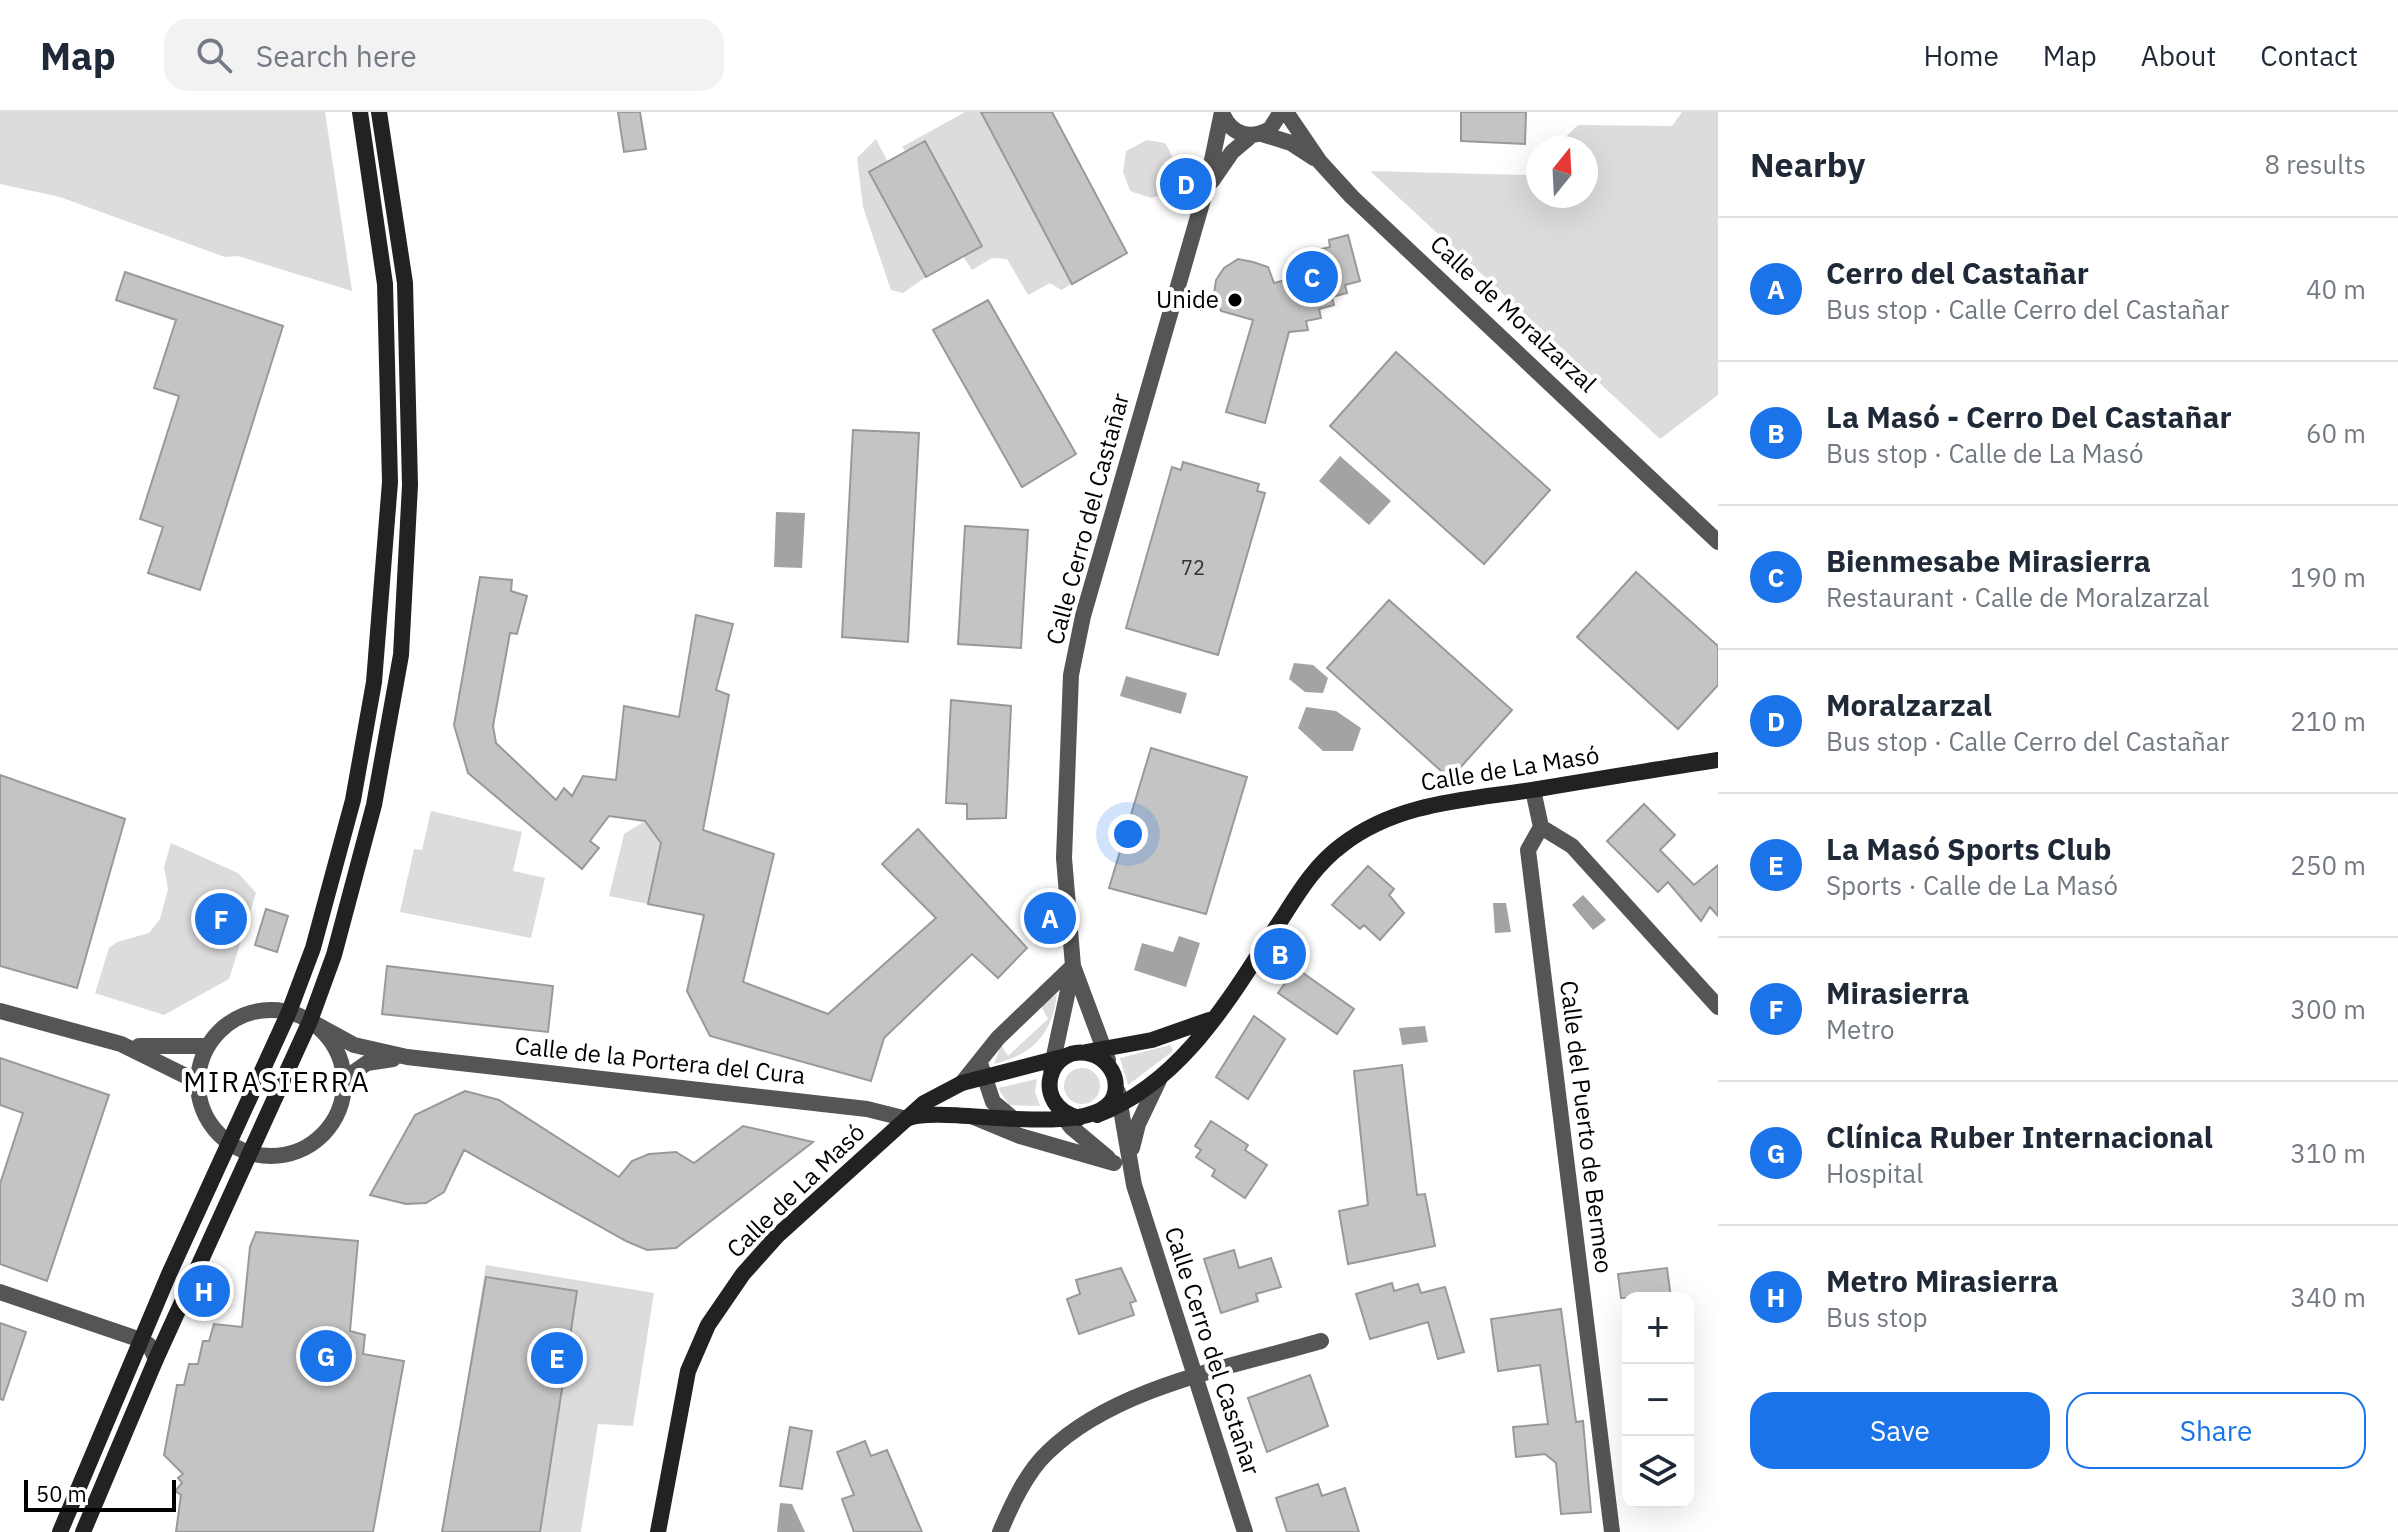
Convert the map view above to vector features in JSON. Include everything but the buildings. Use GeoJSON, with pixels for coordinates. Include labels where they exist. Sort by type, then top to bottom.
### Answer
{"type":"FeatureCollection","features":[{"type":"Feature","properties":{"kind":"main road"},"geometry":{"type":"LineString","coordinates":[[60,1532],[141,1340],[289,1012],[318,935],[353,800],[374,682],[390,482],[385,284],[360,112]]}},
{"type":"Feature","properties":{"kind":"main road"},"geometry":{"type":"LineString","coordinates":[[83,1532],[156,1359],[310,1021],[358,871],[401,655],[410,485],[405,283],[379,112]]}},
{"type":"Feature","properties":{"kind":"main road","name":"Calle de La Masó"},"geometry":{"type":"LineString","coordinates":[[1097,1115],[1121,1106],[1159,1080],[1183,1057],[1214,1017],[1316,867],[1340,846],[1378,822],[1415,808],[1718,760]]}},
{"type":"Feature","properties":{"kind":"main road"},"geometry":{"type":"LineString","coordinates":[[1054,1102],[1049,1078],[1059,1057],[1139,1042],[1185,1030],[1214,1017]]}},
{"type":"Feature","properties":{"kind":"main road"},"geometry":{"type":"LineString","coordinates":[[907,1119],[932,1113],[1072,1119],[1097,1115],[1112,1100],[1113,1074],[1105,1061],[1086,1052]]}},
{"type":"Feature","properties":{"kind":"main road","name":"Calle de La Masó"},"geometry":{"type":"LineString","coordinates":[[658,1532],[688,1371],[708,1325],[743,1274],[778,1235],[924,1103],[962,1083],[1059,1057]]}},
{"type":"Feature","properties":{"kind":"street","name":"Calle Cerro del Castañar"},"geometry":{"type":"LineString","coordinates":[[1206,189],[1232,152],[1270,129],[1283,112]]}},
{"type":"Feature","properties":{"kind":"street","name":"Calle de Moralzarzal"},"geometry":{"type":"LineString","coordinates":[[1283,112],[1320,162],[1352,197],[1718,542]]}},
{"type":"Feature","properties":{"kind":"street","name":"Calle Cerro del Castañar"},"geometry":{"type":"LineString","coordinates":[[1223,113],[1235,131],[1291,143],[1320,162]]}},
{"type":"Feature","properties":{"kind":"street","name":"Calle Cerro del Castañar"},"geometry":{"type":"LineString","coordinates":[[1059,1057],[1073,966],[1064,858],[1071,675],[1083,616],[1206,189],[1223,113]]}},
{"type":"Feature","properties":{"kind":"street"},"geometry":{"type":"LineString","coordinates":[[1533,790],[1541,827],[1572,846],[1718,1007]]}},
{"type":"Feature","properties":{"kind":"street","name":"Calle del Puerto de Bermeo"},"geometry":{"type":"LineString","coordinates":[[1541,827],[1528,850],[1612,1532]]}},
{"type":"Feature","properties":{"kind":"street"},"geometry":{"type":"LineString","coordinates":[[962,1083],[983,1056],[1073,966]]}},
{"type":"Feature","properties":{"kind":"street","name":"Calle Cerro del Castañar"},"geometry":{"type":"LineString","coordinates":[[1073,966],[1113,1074],[1121,1106],[1122,1162],[1134,1185],[1245,1532]]}},
{"type":"Feature","properties":{"kind":"street"},"geometry":{"type":"LineString","coordinates":[[289,1012],[265,1010],[242,1015],[222,1028],[207,1046],[198,1082],[206,1117],[231,1144],[249,1152],[284,1154],[316,1140],[337,1113],[344,1079],[337,1052],[310,1021]]}},
{"type":"Feature","properties":{"kind":"street"},"geometry":{"type":"LineString","coordinates":[[0,1011],[121,1044],[198,1082]]}},
{"type":"Feature","properties":{"kind":"street","name":"Calle de la Portera del Cura"},"geometry":{"type":"LineString","coordinates":[[289,1012],[354,1045],[407,1057],[867,1109],[907,1119]]}},
{"type":"Feature","properties":{"kind":"street"},"geometry":{"type":"LineString","coordinates":[[1089,1013],[1114,1036],[1139,1042]]}},
{"type":"Feature","properties":{"kind":"street"},"geometry":{"type":"LineString","coordinates":[[121,1044],[207,1046]]}},
{"type":"Feature","properties":{"kind":"street"},"geometry":{"type":"LineString","coordinates":[[983,1056],[982,1078],[993,1102],[1011,1117]]}},
{"type":"Feature","properties":{"kind":"street","name":"Calle de la Portera del Cura"},"geometry":{"type":"LineString","coordinates":[[344,1079],[367,1063],[407,1057]]}},
{"type":"Feature","properties":{"kind":"street"},"geometry":{"type":"LineString","coordinates":[[1122,1162],[1159,1080]]}},
{"type":"Feature","properties":{"kind":"street"},"geometry":{"type":"LineString","coordinates":[[1054,1102],[1122,1162]]}},
{"type":"Feature","properties":{"kind":"street"},"geometry":{"type":"LineString","coordinates":[[969,1115],[1020,1136],[1122,1162]]}},
{"type":"Feature","properties":{"kind":"street"},"geometry":{"type":"LineString","coordinates":[[0,1292],[141,1340],[149,1345],[156,1359]]}},
{"type":"Feature","properties":{"kind":"street"},"geometry":{"type":"LineString","coordinates":[[1000,1532],[1044,1456],[1073,1430],[1111,1407],[1195,1378],[1321,1341]]}},
{"type":"Feature","properties":{"kind":"shaded area"},"geometry":{"type":"Polygon","coordinates":[[[0,112],[325,112],[352,291],[238,256],[225,257],[60,197],[0,184],[0,112]]]}},
{"type":"Feature","properties":{"kind":"shaded area"},"geometry":{"type":"Polygon","coordinates":[[[965,112],[981,112],[1072,284],[1061,290],[1050,283],[1028,295],[1007,259],[992,258],[972,270],[963,256],[982,245],[925,142],[906,152],[902,147],[965,112]]]}},
{"type":"Feature","properties":{"kind":"shaded area"},"geometry":{"type":"Polygon","coordinates":[[[1682,112],[1718,112],[1718,395],[1660,439],[1370,171],[1526,174],[1526,208],[1598,208],[1598,136],[1567,136],[1578,125],[1672,126],[1682,112]]]}},
{"type":"Feature","properties":{"kind":"shaded area"},"geometry":{"type":"Polygon","coordinates":[[[876,139],[888,162],[869,173],[926,277],[903,293],[891,290],[863,207],[857,158],[876,139]]]}},
{"type":"Feature","properties":{"kind":"shaded area"},"geometry":{"type":"Polygon","coordinates":[[[1147,140],[1165,143],[1174,168],[1169,193],[1151,198],[1130,191],[1123,172],[1126,151],[1147,140]]]}},
{"type":"Feature","properties":{"kind":"shaded area"},"geometry":{"type":"Polygon","coordinates":[[[1340,456],[1391,501],[1369,525],[1319,481],[1340,456]]]}},
{"type":"Feature","properties":{"kind":"shaded area"},"geometry":{"type":"Polygon","coordinates":[[[776,512],[805,513],[802,568],[774,567],[776,512]]]}},
{"type":"Feature","properties":{"kind":"shaded area"},"geometry":{"type":"Polygon","coordinates":[[[1294,663],[1313,665],[1328,678],[1323,693],[1305,692],[1289,679],[1294,663]]]}},
{"type":"Feature","properties":{"kind":"shaded area"},"geometry":{"type":"Polygon","coordinates":[[[1126,676],[1187,693],[1181,714],[1120,696],[1126,676]]]}},
{"type":"Feature","properties":{"kind":"shaded area"},"geometry":{"type":"Polygon","coordinates":[[[1306,707],[1336,711],[1361,728],[1353,751],[1323,751],[1298,728],[1306,707]]]}},
{"type":"Feature","properties":{"kind":"shaded area"},"geometry":{"type":"Polygon","coordinates":[[[431,811],[522,832],[513,871],[545,878],[531,938],[400,912],[414,849],[422,850],[431,811]]]}},
{"type":"Feature","properties":{"kind":"shaded area"},"geometry":{"type":"Polygon","coordinates":[[[645,821],[661,843],[648,904],[609,896],[624,834],[645,821]]]}},
{"type":"Feature","properties":{"kind":"shaded area"},"geometry":{"type":"Polygon","coordinates":[[[171,843],[238,873],[256,893],[229,979],[164,1015],[95,993],[109,948],[117,942],[149,933],[160,919],[168,889],[164,867],[171,843]]]}},
{"type":"Feature","properties":{"kind":"shaded area"},"geometry":{"type":"Polygon","coordinates":[[[1583,895],[1606,920],[1593,930],[1572,905],[1583,895]]]}},
{"type":"Feature","properties":{"kind":"shaded area"},"geometry":{"type":"Polygon","coordinates":[[[1493,903],[1506,903],[1511,932],[1495,933],[1493,903]]]}},
{"type":"Feature","properties":{"kind":"shaded area"},"geometry":{"type":"Polygon","coordinates":[[[1179,936],[1200,943],[1186,987],[1134,970],[1142,943],[1173,952],[1179,936]]]}},
{"type":"Feature","properties":{"kind":"shaded area"},"geometry":{"type":"Polygon","coordinates":[[[1057,994],[1051,1021],[1038,1041],[1020,1055],[994,1064],[1001,1045],[1008,1056],[1048,1019],[1041,1006],[1057,994]]]}},
{"type":"Feature","properties":{"kind":"shaded area"},"geometry":{"type":"Polygon","coordinates":[[[1425,1026],[1428,1042],[1402,1045],[1399,1028],[1425,1026]]]}},
{"type":"Feature","properties":{"kind":"shaded area"},"geometry":{"type":"Polygon","coordinates":[[[1170,1045],[1173,1051],[1128,1085],[1120,1058],[1170,1045]]]}},
{"type":"Feature","properties":{"kind":"shaded area"},"geometry":{"type":"Polygon","coordinates":[[[1082,1068],[1095,1073],[1100,1086],[1095,1099],[1082,1104],[1069,1099],[1064,1086],[1069,1073],[1082,1068]]]}},
{"type":"Feature","properties":{"kind":"shaded area"},"geometry":{"type":"Polygon","coordinates":[[[1037,1079],[1035,1092],[1040,1106],[1009,1105],[998,1088],[1037,1079]]]}},
{"type":"Feature","properties":{"kind":"shaded area"},"geometry":{"type":"Polygon","coordinates":[[[486,1265],[654,1293],[633,1426],[598,1424],[581,1532],[442,1532],[486,1265]]]}},
{"type":"Feature","properties":{"kind":"shaded area"},"geometry":{"type":"Polygon","coordinates":[[[780,1503],[792,1504],[805,1532],[777,1532],[780,1503]]]}},
{"type":"Feature","properties":{"kind":"place","name":"Moralzarzal"},"geometry":{"type":"Point","coordinates":[1186,184]}},
{"type":"Feature","properties":{"kind":"place","name":"Bienmesabe Mirasierra"},"geometry":{"type":"Point","coordinates":[1312,277]}},
{"type":"Feature","properties":{"kind":"place","name":"Unide"},"geometry":{"type":"Point","coordinates":[1235,300]}},
{"type":"Feature","properties":{"kind":"place","name":"Cerro del Castañar"},"geometry":{"type":"Point","coordinates":[1050,918]}},
{"type":"Feature","properties":{"kind":"place","name":"Mirasierra"},"geometry":{"type":"Point","coordinates":[221,919]}},
{"type":"Feature","properties":{"kind":"place","name":"La Masó - Cerro Del Castañar"},"geometry":{"type":"Point","coordinates":[1280,954]}},
{"type":"Feature","properties":{"kind":"place","name":"Metro Mirasierra"},"geometry":{"type":"Point","coordinates":[204,1291]}},
{"type":"Feature","properties":{"kind":"place","name":"Clínica Ruber Internacional"},"geometry":{"type":"Point","coordinates":[326,1356]}},
{"type":"Feature","properties":{"kind":"place","name":"La Masó Sports Club"},"geometry":{"type":"Point","coordinates":[557,1358]}},
{"type":"Feature","properties":{"kind":"district","name":"MIRASIERRA"},"geometry":{"type":"Point","coordinates":[277,1082]}}]}
